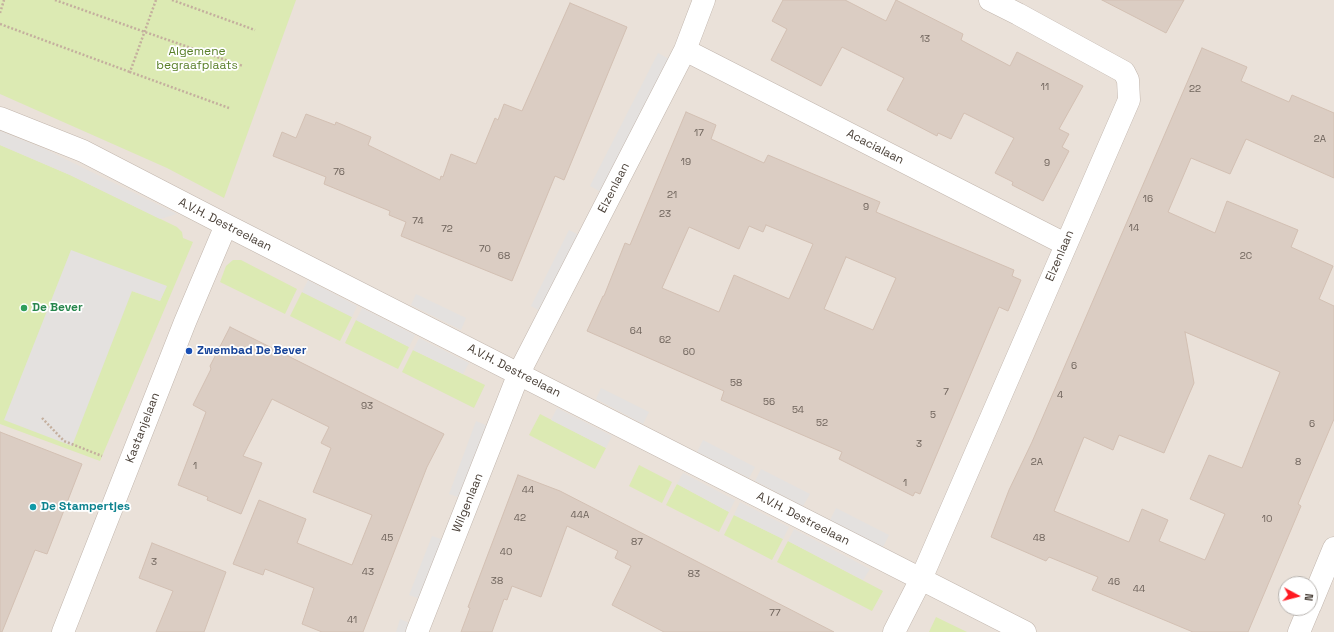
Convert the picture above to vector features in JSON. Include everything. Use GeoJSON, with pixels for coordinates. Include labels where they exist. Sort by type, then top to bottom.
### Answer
{"type":"FeatureCollection","features":[{"type":"Feature","properties":{"kind":"street","name":"Elzenlaan"},"geometry":{"type":"LineString","coordinates":[[519,373],[685,50],[704,0]]}},
{"type":"Feature","properties":{"kind":"street","name":"Elzenlaan"},"geometry":{"type":"LineString","coordinates":[[921,579],[1065,244],[1129,100],[1128,80],[1124,72],[990,0]]}},
{"type":"Feature","properties":{"kind":"street","name":"Acacialaan"},"geometry":{"type":"LineString","coordinates":[[685,50],[1065,244]]}},
{"type":"Feature","properties":{"kind":"street","name":"A.V.H. Destreelaan"},"geometry":{"type":"LineString","coordinates":[[0,118],[83,151],[1025,632]]}},
{"type":"Feature","properties":{"kind":"street","name":"Kastanjelaan"},"geometry":{"type":"LineString","coordinates":[[63,632],[185,322],[226,225]]}},
{"type":"Feature","properties":{"kind":"street","name":"Wilgenlaan"},"geometry":{"type":"LineString","coordinates":[[416,632],[519,373]]}},
{"type":"Feature","properties":{"kind":"street"},"geometry":{"type":"LineString","coordinates":[[1318,587],[1334,548]]}},
{"type":"Feature","properties":{"kind":"street"},"geometry":{"type":"LineString","coordinates":[[894,632],[921,579]]}},
{"type":"Feature","properties":{"kind":"street"},"geometry":{"type":"LineString","coordinates":[[1299,632],[1306,616]]}},
{"type":"Feature","properties":{"kind":"path"},"geometry":{"type":"LineString","coordinates":[[0,13],[4,0]]}},
{"type":"Feature","properties":{"kind":"path"},"geometry":{"type":"LineString","coordinates":[[55,0],[243,66]]}},
{"type":"Feature","properties":{"kind":"path"},"geometry":{"type":"LineString","coordinates":[[130,72],[156,0]]}},
{"type":"Feature","properties":{"kind":"path"},"geometry":{"type":"LineString","coordinates":[[172,0],[255,30]]}},
{"type":"Feature","properties":{"kind":"path"},"geometry":{"type":"LineString","coordinates":[[0,24],[229,108]]}},
{"type":"Feature","properties":{"kind":"path"},"geometry":{"type":"LineString","coordinates":[[42,418],[64,441],[128,467]]}},
{"type":"Feature","properties":{"kind":"shaded area"},"geometry":{"type":"Polygon","coordinates":[[[0,0],[1334,0],[1334,632],[0,632],[0,0]]]}},
{"type":"Feature","properties":{"kind":"shaded area"},"geometry":{"type":"Polygon","coordinates":[[[658,53],[669,59],[601,192],[590,186],[658,53]]]}},
{"type":"Feature","properties":{"kind":"shaded area"},"geometry":{"type":"Polygon","coordinates":[[[0,131],[45,149],[177,214],[160,219],[70,175],[0,145],[0,131]]]}},
{"type":"Feature","properties":{"kind":"shaded area"},"geometry":{"type":"Polygon","coordinates":[[[569,230],[579,235],[542,312],[531,306],[569,230]]]}},
{"type":"Feature","properties":{"kind":"shaded area"},"geometry":{"type":"Polygon","coordinates":[[[71,250],[167,286],[160,301],[132,291],[72,446],[4,420],[71,250]]]}},
{"type":"Feature","properties":{"kind":"shaded area"},"geometry":{"type":"Polygon","coordinates":[[[308,280],[357,306],[352,317],[302,292],[308,280]]]}},
{"type":"Feature","properties":{"kind":"shaded area"},"geometry":{"type":"Polygon","coordinates":[[[416,294],[466,318],[461,330],[411,305],[416,294]]]}},
{"type":"Feature","properties":{"kind":"shaded area"},"geometry":{"type":"Polygon","coordinates":[[[362,308],[415,335],[409,347],[356,320],[362,308]]]}},
{"type":"Feature","properties":{"kind":"shaded area"},"geometry":{"type":"Polygon","coordinates":[[[419,338],[469,363],[463,374],[413,350],[419,338]]]}},
{"type":"Feature","properties":{"kind":"shaded area"},"geometry":{"type":"Polygon","coordinates":[[[601,388],[649,412],[643,424],[596,399],[601,388]]]}},
{"type":"Feature","properties":{"kind":"shaded area"},"geometry":{"type":"Polygon","coordinates":[[[557,408],[612,436],[606,448],[551,420],[557,408]]]}},
{"type":"Feature","properties":{"kind":"shaded area"},"geometry":{"type":"Polygon","coordinates":[[[476,421],[488,426],[461,498],[449,494],[476,421]]]}},
{"type":"Feature","properties":{"kind":"shaded area"},"geometry":{"type":"Polygon","coordinates":[[[703,440],[755,467],[749,478],[697,452],[703,440]]]}},
{"type":"Feature","properties":{"kind":"shaded area"},"geometry":{"type":"Polygon","coordinates":[[[761,469],[810,494],[803,506],[755,481],[761,469]]]}},
{"type":"Feature","properties":{"kind":"shaded area"},"geometry":{"type":"Polygon","coordinates":[[[683,473],[735,500],[729,512],[677,484],[683,473]]]}},
{"type":"Feature","properties":{"kind":"shaded area"},"geometry":{"type":"Polygon","coordinates":[[[740,502],[789,527],[783,539],[734,515],[740,502]]]}},
{"type":"Feature","properties":{"kind":"shaded area"},"geometry":{"type":"Polygon","coordinates":[[[836,508],[889,535],[883,547],[830,520],[836,508]]]}},
{"type":"Feature","properties":{"kind":"shaded area"},"geometry":{"type":"Polygon","coordinates":[[[794,529],[870,569],[863,580],[788,541],[794,529]]]}},
{"type":"Feature","properties":{"kind":"shaded area"},"geometry":{"type":"Polygon","coordinates":[[[432,536],[444,540],[421,599],[409,595],[432,536]]]}},
{"type":"Feature","properties":{"kind":"shaded area"},"geometry":{"type":"Polygon","coordinates":[[[400,619],[412,624],[409,632],[396,632],[400,619]]]}},
{"type":"Feature","properties":{"kind":"green space","name":"Algemene begraafplaats"},"geometry":{"type":"Polygon","coordinates":[[[0,0],[296,0],[224,198],[167,168],[0,94],[0,0]]]}},
{"type":"Feature","properties":{"kind":"green space"},"geometry":{"type":"Polygon","coordinates":[[[0,145],[70,175],[177,227],[182,232],[183,238],[193,242],[100,461],[0,424],[0,145]],[[166,286],[132,291],[160,301],[166,286]]]}},
{"type":"Feature","properties":{"kind":"green space"},"geometry":{"type":"Polygon","coordinates":[[[233,260],[241,260],[297,289],[285,314],[220,282],[226,266],[233,260]]]}},
{"type":"Feature","properties":{"kind":"green space"},"geometry":{"type":"Polygon","coordinates":[[[302,292],[352,317],[340,341],[290,316],[302,292]]]}},
{"type":"Feature","properties":{"kind":"green space"},"geometry":{"type":"Polygon","coordinates":[[[356,320],[409,347],[398,369],[345,343],[356,320]]]}},
{"type":"Feature","properties":{"kind":"green space"},"geometry":{"type":"Polygon","coordinates":[[[413,350],[485,385],[474,408],[402,372],[413,350]]]}},
{"type":"Feature","properties":{"kind":"green space"},"geometry":{"type":"Polygon","coordinates":[[[540,414],[606,448],[595,469],[529,435],[540,414]]]}},
{"type":"Feature","properties":{"kind":"green space"},"geometry":{"type":"Polygon","coordinates":[[[639,465],[672,482],[662,503],[629,486],[639,465]]]}},
{"type":"Feature","properties":{"kind":"green space"},"geometry":{"type":"Polygon","coordinates":[[[677,484],[729,512],[719,532],[666,505],[677,484]]]}},
{"type":"Feature","properties":{"kind":"green space"},"geometry":{"type":"Polygon","coordinates":[[[734,515],[783,539],[772,560],[724,535],[734,515]]]}},
{"type":"Feature","properties":{"kind":"green space"},"geometry":{"type":"Polygon","coordinates":[[[788,541],[883,591],[872,611],[777,562],[788,541]]]}},
{"type":"Feature","properties":{"kind":"green space"},"geometry":{"type":"Polygon","coordinates":[[[936,617],[967,632],[929,632],[936,617]]]}},
{"type":"Feature","properties":{"kind":"building"},"geometry":{"type":"Polygon","coordinates":[[[783,0],[845,0],[886,21],[896,0],[963,34],[961,40],[1010,66],[1017,52],[1083,86],[1059,129],[1069,134],[1062,147],[1069,151],[1043,201],[1012,185],[1013,182],[995,173],[1014,138],[964,113],[951,139],[938,133],[937,136],[887,110],[904,78],[842,47],[821,86],[771,60],[787,29],[772,21],[783,0]]]}},
{"type":"Feature","properties":{"kind":"building"},"geometry":{"type":"Polygon","coordinates":[[[1102,0],[1184,0],[1166,33],[1102,0]]]}},
{"type":"Feature","properties":{"kind":"building"},"geometry":{"type":"Polygon","coordinates":[[[570,3],[627,27],[564,180],[555,176],[512,281],[401,236],[406,222],[389,215],[390,211],[324,184],[326,177],[273,156],[282,132],[296,138],[306,114],[335,125],[336,122],[371,137],[368,145],[440,180],[441,176],[443,177],[451,154],[476,164],[495,118],[498,120],[504,104],[522,111],[570,3]]]}},
{"type":"Feature","properties":{"kind":"building"},"geometry":{"type":"Polygon","coordinates":[[[1202,48],[1247,67],[1241,81],[1289,102],[1292,95],[1334,113],[1334,178],[1246,139],[1230,174],[1191,158],[1168,212],[1215,233],[1227,201],[1298,230],[1291,247],[1333,266],[1319,299],[1334,306],[1334,419],[1298,504],[1301,506],[1248,632],[1193,632],[1092,590],[1098,577],[1049,557],[1046,561],[991,537],[1009,490],[1032,442],[1202,48]],[[1185,332],[1194,383],[1164,453],[1119,435],[1113,450],[1084,437],[1054,511],[1129,542],[1142,509],[1168,520],[1159,541],[1205,560],[1225,514],[1190,499],[1209,455],[1242,468],[1280,372],[1185,332]]]}},
{"type":"Feature","properties":{"kind":"building"},"geometry":{"type":"Polygon","coordinates":[[[686,112],[716,125],[711,139],[764,163],[768,155],[880,202],[876,212],[1014,270],[1012,276],[1021,280],[1008,311],[999,307],[920,494],[915,492],[913,496],[839,459],[842,452],[721,400],[724,391],[587,331],[604,296],[625,243],[630,245],[686,112]],[[766,225],[763,232],[749,226],[739,249],[689,227],[662,288],[719,312],[734,275],[789,299],[813,244],[766,225]],[[846,257],[824,309],[873,330],[896,278],[846,257]]]}},
{"type":"Feature","properties":{"kind":"building"},"geometry":{"type":"Polygon","coordinates":[[[230,327],[444,434],[427,467],[363,632],[322,632],[302,624],[314,588],[265,569],[263,575],[233,564],[259,500],[306,519],[297,543],[352,565],[372,515],[313,492],[331,448],[321,443],[329,427],[272,399],[243,456],[262,463],[241,514],[207,500],[208,497],[178,485],[206,412],[193,405],[211,369],[210,366],[230,327]]]}},
{"type":"Feature","properties":{"kind":"building","name":"De Stampertjes"},"geometry":{"type":"Polygon","coordinates":[[[0,432],[82,464],[47,554],[35,550],[2,632],[0,632],[0,432]]]}},
{"type":"Feature","properties":{"kind":"building"},"geometry":{"type":"Polygon","coordinates":[[[518,475],[560,491],[834,632],[664,632],[612,605],[631,566],[615,558],[618,551],[567,526],[541,597],[512,586],[507,600],[504,599],[492,632],[461,632],[470,608],[468,607],[518,475]]]}},
{"type":"Feature","properties":{"kind":"building"},"geometry":{"type":"Polygon","coordinates":[[[152,543],[226,572],[204,632],[156,632],[173,591],[139,578],[152,543]]]}},
{"type":"Feature","properties":{"kind":"place","name":"De Bever"},"geometry":{"type":"Point","coordinates":[24,308]}},
{"type":"Feature","properties":{"kind":"place","name":"Zwembad De Bever"},"geometry":{"type":"Point","coordinates":[189,351]}},
{"type":"Feature","properties":{"kind":"place","name":"De Stampertjes"},"geometry":{"type":"Point","coordinates":[33,507]}}]}
